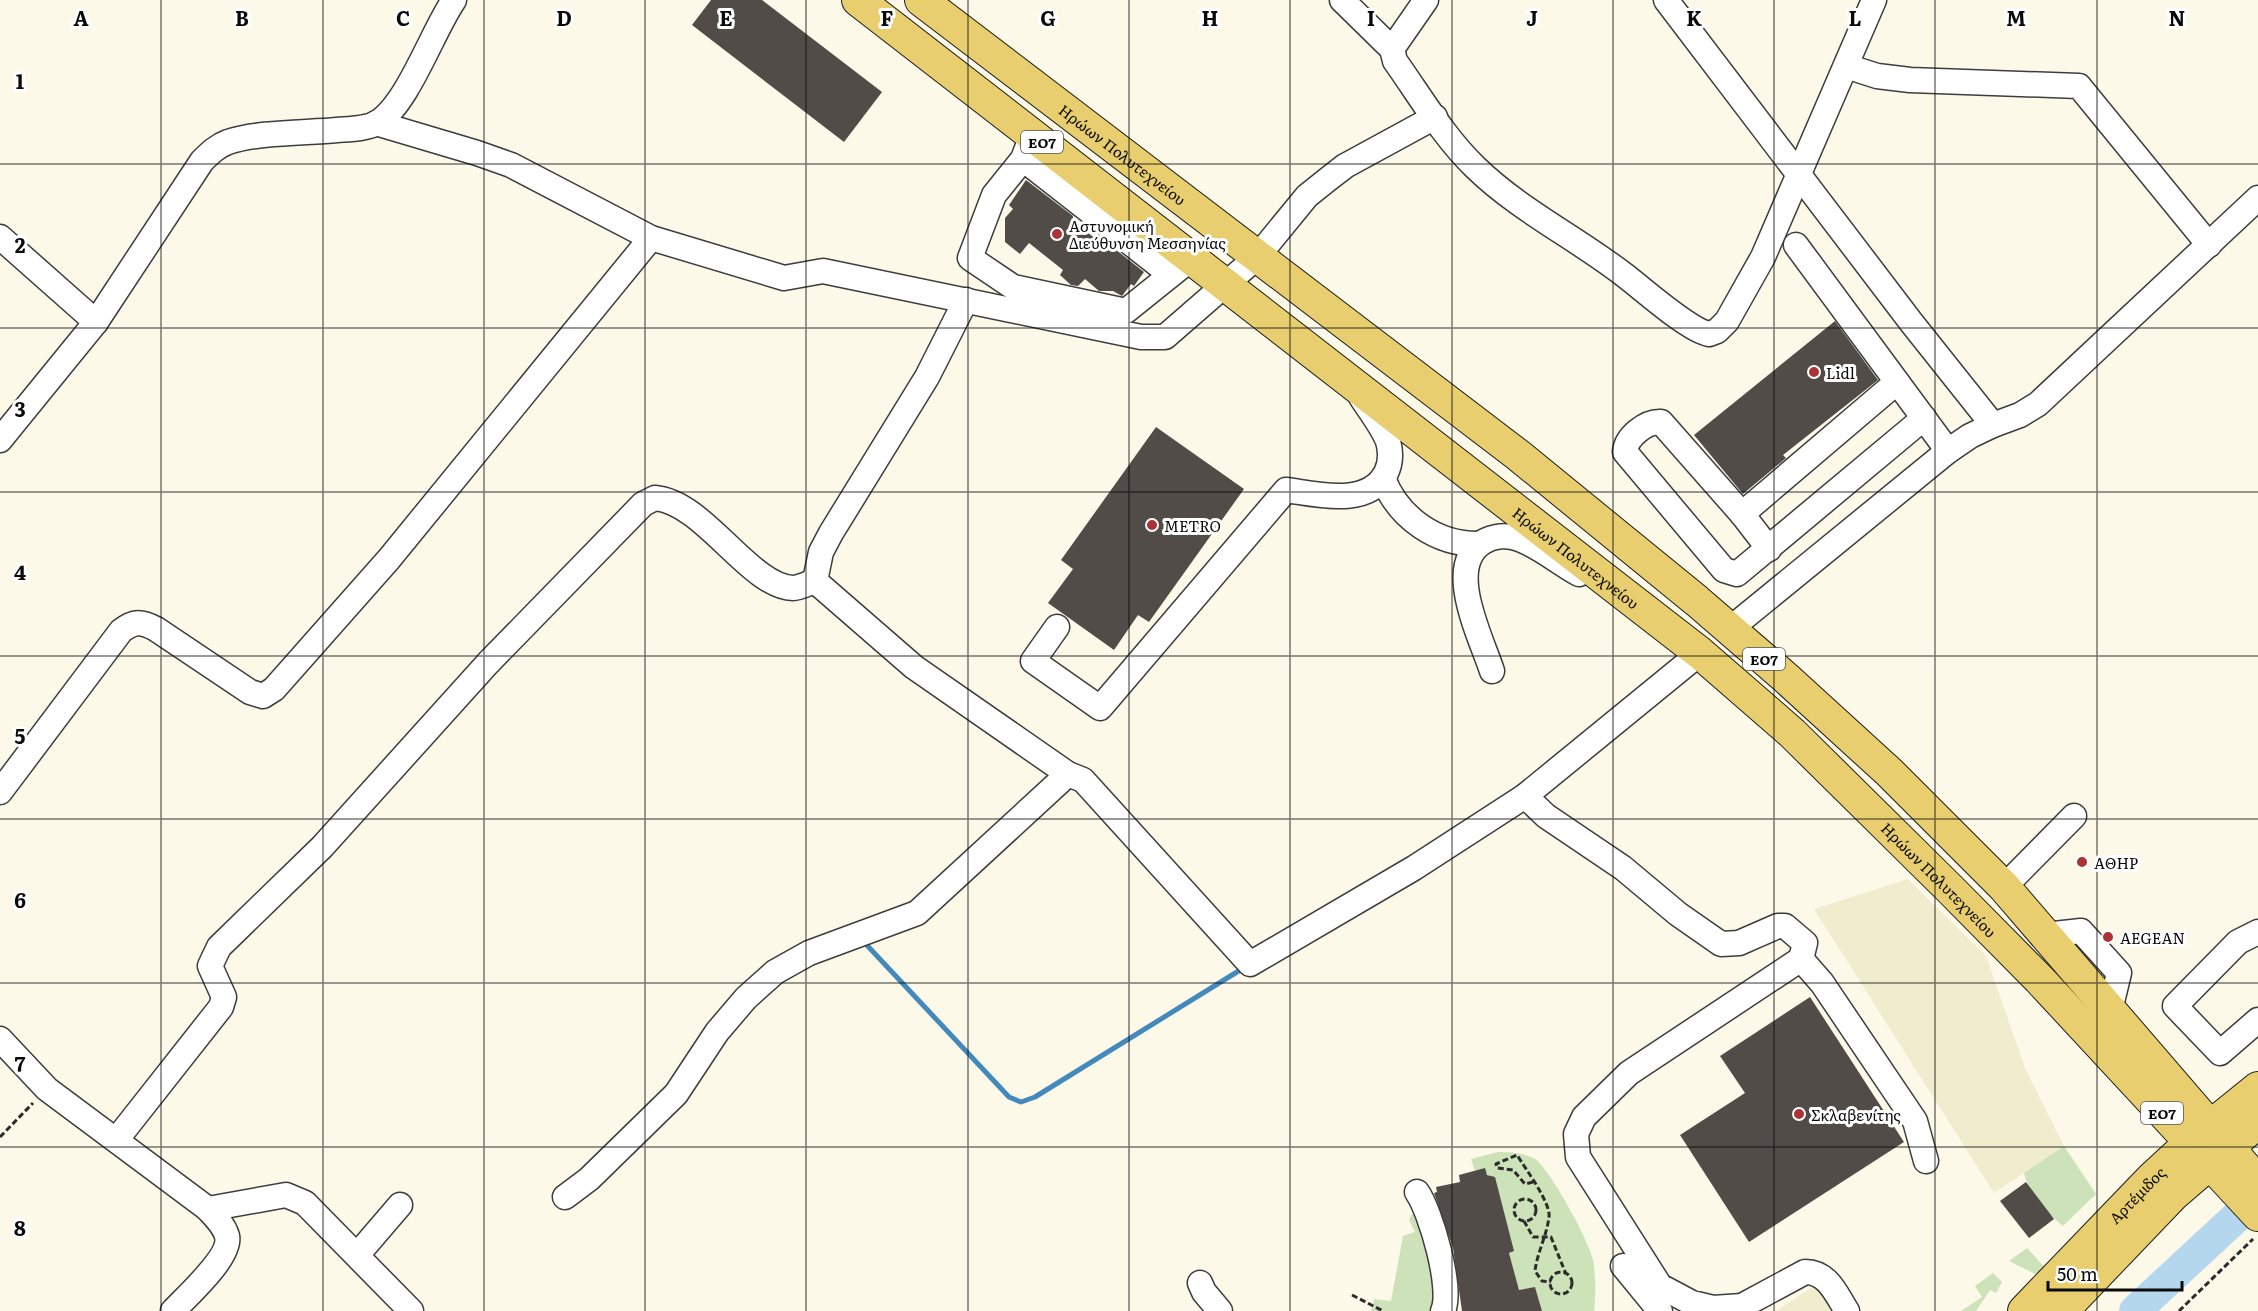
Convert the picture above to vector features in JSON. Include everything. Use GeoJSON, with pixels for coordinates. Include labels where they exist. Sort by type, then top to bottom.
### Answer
{"type":"FeatureCollection","features":[{"type":"Feature","properties":{"kind":"main road","name":"Ηρώων Πολυτεχνείου"},"geometry":{"type":"LineString","coordinates":[[858,0],[1028,147],[1181,266],[1226,284],[1700,653],[1792,733],[2224,1159]]}},
{"type":"Feature","properties":{"kind":"main road","name":"Ηρώων Πολυτεχνείου"},"geometry":{"type":"LineString","coordinates":[[921,0],[1518,455],[1730,629],[1889,772],[2004,887],[2110,1010],[2224,1159]]}},
{"type":"Feature","properties":{"kind":"main road","name":"Αρτέμιδος"},"geometry":{"type":"LineString","coordinates":[[2024,1311],[2105,1226],[2224,1159],[2258,1088]]}},
{"type":"Feature","properties":{"kind":"main road","name":"Αρτέμιδος"},"geometry":{"type":"LineString","coordinates":[[2062,1311],[2126,1242],[2224,1159],[2258,1122]]}},
{"type":"Feature","properties":{"kind":"main road"},"geometry":{"type":"LineString","coordinates":[[2224,1159],[2258,1215]]}},
{"type":"Feature","properties":{"kind":"street"},"geometry":{"type":"LineString","coordinates":[[0,440],[96,322],[202,161],[215,148],[242,139],[357,129],[376,123],[392,110],[407,87],[439,22],[454,0]]}},
{"type":"Feature","properties":{"kind":"street"},"geometry":{"type":"LineString","coordinates":[[1342,0],[1392,49],[1395,61],[1435,117],[1475,167],[1507,195],[1604,259],[1689,324],[1706,334],[1714,333],[1722,327],[1741,299],[1775,233],[1874,0]]}},
{"type":"Feature","properties":{"kind":"street"},"geometry":{"type":"LineString","coordinates":[[1392,49],[1426,0]]}},
{"type":"Feature","properties":{"kind":"street"},"geometry":{"type":"LineString","coordinates":[[1666,0],[1800,173],[1904,313],[1993,425]]}},
{"type":"Feature","properties":{"kind":"street"},"geometry":{"type":"LineString","coordinates":[[1846,66],[1877,76],[1910,80],[2079,86],[2209,245]]}},
{"type":"Feature","properties":{"kind":"street"},"geometry":{"type":"LineString","coordinates":[[376,123],[511,165],[651,238],[784,278],[824,270],[1124,334],[1165,337],[1257,257],[1307,196],[1344,166],[1435,117]]}},
{"type":"Feature","properties":{"kind":"street"},"geometry":{"type":"LineString","coordinates":[[1028,147],[994,195],[970,258],[1013,287],[1126,311],[1181,266]]}},
{"type":"Feature","properties":{"kind":"street"},"geometry":{"type":"LineString","coordinates":[[1730,629],[1948,451],[1970,436],[2020,415],[2038,404],[2258,198]]}},
{"type":"Feature","properties":{"kind":"street"},"geometry":{"type":"LineString","coordinates":[[0,237],[96,322]]}},
{"type":"Feature","properties":{"kind":"street"},"geometry":{"type":"LineString","coordinates":[[0,792],[121,631],[132,622],[144,622],[156,629],[250,692],[263,696],[274,689],[389,559],[651,238]]}},
{"type":"Feature","properties":{"kind":"street"},"geometry":{"type":"LineString","coordinates":[[1796,245],[1948,451]]}},
{"type":"Feature","properties":{"kind":"street"},"geometry":{"type":"LineString","coordinates":[[815,581],[821,552],[831,532],[927,377],[966,300]]}},
{"type":"Feature","properties":{"kind":"street"},"geometry":{"type":"LineString","coordinates":[[1057,627],[1033,661],[1100,708],[1286,490],[1352,495],[1370,490],[1383,478],[1389,463],[1389,445],[1352,382]]}},
{"type":"Feature","properties":{"kind":"street"},"geometry":{"type":"LineString","coordinates":[[1742,514],[1897,382]]}},
{"type":"Feature","properties":{"kind":"street"},"geometry":{"type":"LineString","coordinates":[[1769,549],[1742,514],[1660,422],[1647,424],[1626,445],[1628,458],[1724,570],[1730,574],[1743,572],[1924,418]]}},
{"type":"Feature","properties":{"kind":"street"},"geometry":{"type":"LineString","coordinates":[[1383,478],[1400,509],[1418,525],[1445,539],[1480,544]]}},
{"type":"Feature","properties":{"kind":"street"},"geometry":{"type":"LineString","coordinates":[[117,1139],[221,1007],[224,997],[210,966],[219,946],[322,847],[488,663],[643,504],[655,498],[680,504],[760,573],[777,583],[793,588],[815,581]]}},
{"type":"Feature","properties":{"kind":"street"},"geometry":{"type":"LineString","coordinates":[[1492,671],[1464,579],[1466,562],[1480,544],[1496,537],[1521,540],[1669,629]]}},
{"type":"Feature","properties":{"kind":"street"},"geometry":{"type":"LineString","coordinates":[[815,581],[914,668],[1068,774],[1083,780],[1250,964],[1414,868],[1525,796],[1700,653]]}},
{"type":"Feature","properties":{"kind":"street"},"geometry":{"type":"LineString","coordinates":[[565,1197],[589,1179],[676,1094],[717,1032],[746,998],[775,972],[809,953],[917,913],[1068,774]]}},
{"type":"Feature","properties":{"kind":"street"},"geometry":{"type":"LineString","coordinates":[[1525,796],[1546,816],[1623,868],[1678,914],[1721,944],[1739,943],[1785,926],[1805,943],[1801,959],[1629,1073],[1584,1117],[1576,1134],[1578,1157],[1660,1286],[1692,1303],[1713,1308],[1742,1306],[1805,1272],[1817,1272],[1826,1279],[1847,1311]]}},
{"type":"Feature","properties":{"kind":"street"},"geometry":{"type":"LineString","coordinates":[[2004,887],[2074,816]]}},
{"type":"Feature","properties":{"kind":"street"},"geometry":{"type":"LineString","coordinates":[[2258,932],[2238,942],[2175,1006],[2220,1053],[2258,1020]]}},
{"type":"Feature","properties":{"kind":"street"},"geometry":{"type":"LineString","coordinates":[[1801,959],[1822,984],[1915,1121],[1926,1161]]}},
{"type":"Feature","properties":{"kind":"street"},"geometry":{"type":"LineString","coordinates":[[0,1039],[47,1089],[208,1209],[224,1227],[228,1238],[225,1254],[173,1311]]}},
{"type":"Feature","properties":{"kind":"street"},"geometry":{"type":"LineString","coordinates":[[1417,1192],[1425,1205],[1445,1282],[1447,1300],[1443,1311]]}},
{"type":"Feature","properties":{"kind":"street"},"geometry":{"type":"LineString","coordinates":[[208,1209],[286,1195],[305,1203],[408,1307]]}},
{"type":"Feature","properties":{"kind":"street"},"geometry":{"type":"LineString","coordinates":[[358,1254],[400,1205]]}},
{"type":"Feature","properties":{"kind":"street"},"geometry":{"type":"LineString","coordinates":[[1623,1266],[1660,1311]]}},
{"type":"Feature","properties":{"kind":"street"},"geometry":{"type":"LineString","coordinates":[[1200,1283],[1203,1292],[1220,1311]]}},
{"type":"Feature","properties":{"kind":"path"},"geometry":{"type":"LineString","coordinates":[[0,1137],[47,1089]]}},
{"type":"Feature","properties":{"kind":"path"},"geometry":{"type":"LineString","coordinates":[[1533,1182],[1525,1184],[1515,1172],[1497,1167],[1496,1164],[1517,1155],[1533,1182],[1549,1211],[1535,1271],[1542,1281],[1551,1282]]}},
{"type":"Feature","properties":{"kind":"path"},"geometry":{"type":"LineString","coordinates":[[1524,1221],[1530,1219],[1535,1212],[1533,1203],[1524,1199],[1515,1204],[1514,1209],[1518,1218],[1524,1221],[1533,1236],[1538,1239],[1549,1235],[1566,1274],[1572,1281],[1568,1292],[1555,1292],[1551,1282]]}},
{"type":"Feature","properties":{"kind":"path"},"geometry":{"type":"LineString","coordinates":[[2179,1311],[2258,1233]]}},
{"type":"Feature","properties":{"kind":"path"},"geometry":{"type":"LineString","coordinates":[[1551,1282],[1556,1274],[1566,1274]]}},
{"type":"Feature","properties":{"kind":"path"},"geometry":{"type":"LineString","coordinates":[[1352,1295],[1383,1311]]}},
{"type":"Feature","properties":{"kind":"shaded area"},"geometry":{"type":"Polygon","coordinates":[[[1908,879],[1986,956],[2025,1068],[2064,1146],[1994,1193],[1814,909],[1908,879]]]}},
{"type":"Feature","properties":{"kind":"shaded area"},"geometry":{"type":"Polygon","coordinates":[[[1815,1285],[1840,1311],[1776,1311],[1815,1285]]]}},
{"type":"Feature","properties":{"kind":"green space"},"geometry":{"type":"Polygon","coordinates":[[[2064,1146],[2096,1194],[2063,1226],[2039,1202],[2024,1173],[2064,1146]]]}},
{"type":"Feature","properties":{"kind":"green space"},"geometry":{"type":"Polygon","coordinates":[[[1498,1152],[1522,1154],[1535,1159],[1542,1165],[1559,1190],[1593,1260],[1594,1311],[1542,1311],[1535,1287],[1519,1290],[1509,1253],[1513,1251],[1490,1175],[1475,1171],[1471,1159],[1498,1152]]]}},
{"type":"Feature","properties":{"kind":"green space"},"geometry":{"type":"Polygon","coordinates":[[[1412,1214],[1416,1215],[1438,1277],[1434,1311],[1371,1311],[1374,1299],[1391,1301],[1403,1236],[1415,1232],[1409,1220],[1412,1214]]]}},
{"type":"Feature","properties":{"kind":"green space"},"geometry":{"type":"Polygon","coordinates":[[[2027,1248],[2048,1271],[2037,1275],[2009,1261],[2027,1248]]]}},
{"type":"Feature","properties":{"kind":"green space"},"geometry":{"type":"Polygon","coordinates":[[[1993,1273],[2002,1282],[1996,1293],[1990,1290],[1976,1311],[1961,1311],[1982,1297],[1975,1286],[1993,1273]]]}},
{"type":"Feature","properties":{"kind":"building"},"geometry":{"type":"Polygon","coordinates":[[[711,0],[762,0],[882,92],[844,142],[692,25],[711,0]]]}},
{"type":"Feature","properties":{"kind":"building"},"geometry":{"type":"Polygon","coordinates":[[[1026,180],[1073,216],[1073,221],[1092,236],[1106,246],[1110,245],[1144,272],[1134,286],[1131,284],[1122,296],[1113,291],[1099,291],[1085,279],[1078,286],[1071,285],[1060,275],[1063,270],[1029,243],[1020,254],[1005,242],[1005,218],[1013,209],[1009,205],[1026,180]]]}},
{"type":"Feature","properties":{"kind":"building"},"geometry":{"type":"Polygon","coordinates":[[[1835,321],[1878,380],[1783,455],[1786,458],[1743,494],[1694,435],[1835,321]]]}},
{"type":"Feature","properties":{"kind":"building","name":"METRO"},"geometry":{"type":"Polygon","coordinates":[[[1156,427],[1244,489],[1149,622],[1138,615],[1114,650],[1048,603],[1073,569],[1061,560],[1156,427]]]}},
{"type":"Feature","properties":{"kind":"building","name":"Σκλαβενίτης"},"geometry":{"type":"Polygon","coordinates":[[[1810,997],[1904,1142],[1749,1242],[1680,1135],[1745,1093],[1720,1056],[1810,997]]]}},
{"type":"Feature","properties":{"kind":"building"},"geometry":{"type":"Polygon","coordinates":[[[1485,1168],[1487,1175],[1495,1177],[1514,1251],[1509,1253],[1519,1290],[1535,1287],[1542,1311],[1462,1311],[1453,1248],[1434,1193],[1437,1192],[1436,1187],[1460,1182],[1459,1175],[1485,1168]]]}},
{"type":"Feature","properties":{"kind":"building"},"geometry":{"type":"Polygon","coordinates":[[[2026,1182],[2054,1219],[2029,1238],[2000,1201],[2026,1182]]]}},
{"type":"Feature","properties":{"kind":"waterway"},"geometry":{"type":"LineString","coordinates":[[863,941],[1009,1097],[1021,1102],[1035,1097],[1245,967]]}},
{"type":"Feature","properties":{"kind":"waterway"},"geometry":{"type":"LineString","coordinates":[[2135,1311],[2258,1197]]}},
{"type":"Feature","properties":{"kind":"place","name":"Αστυνομική Διεύθυνση Μεσσηνίας"},"geometry":{"type":"Point","coordinates":[1057,234]}},
{"type":"Feature","properties":{"kind":"place","name":"Lidl"},"geometry":{"type":"Point","coordinates":[1814,372]}},
{"type":"Feature","properties":{"kind":"place","name":"METRO"},"geometry":{"type":"Point","coordinates":[1152,525]}},
{"type":"Feature","properties":{"kind":"place","name":"ΑΘΗΡ"},"geometry":{"type":"Point","coordinates":[2082,862]}},
{"type":"Feature","properties":{"kind":"place","name":"AEGEAN"},"geometry":{"type":"Point","coordinates":[2108,937]}},
{"type":"Feature","properties":{"kind":"place","name":"Σκλαβενίτης"},"geometry":{"type":"Point","coordinates":[1799,1114]}}]}
